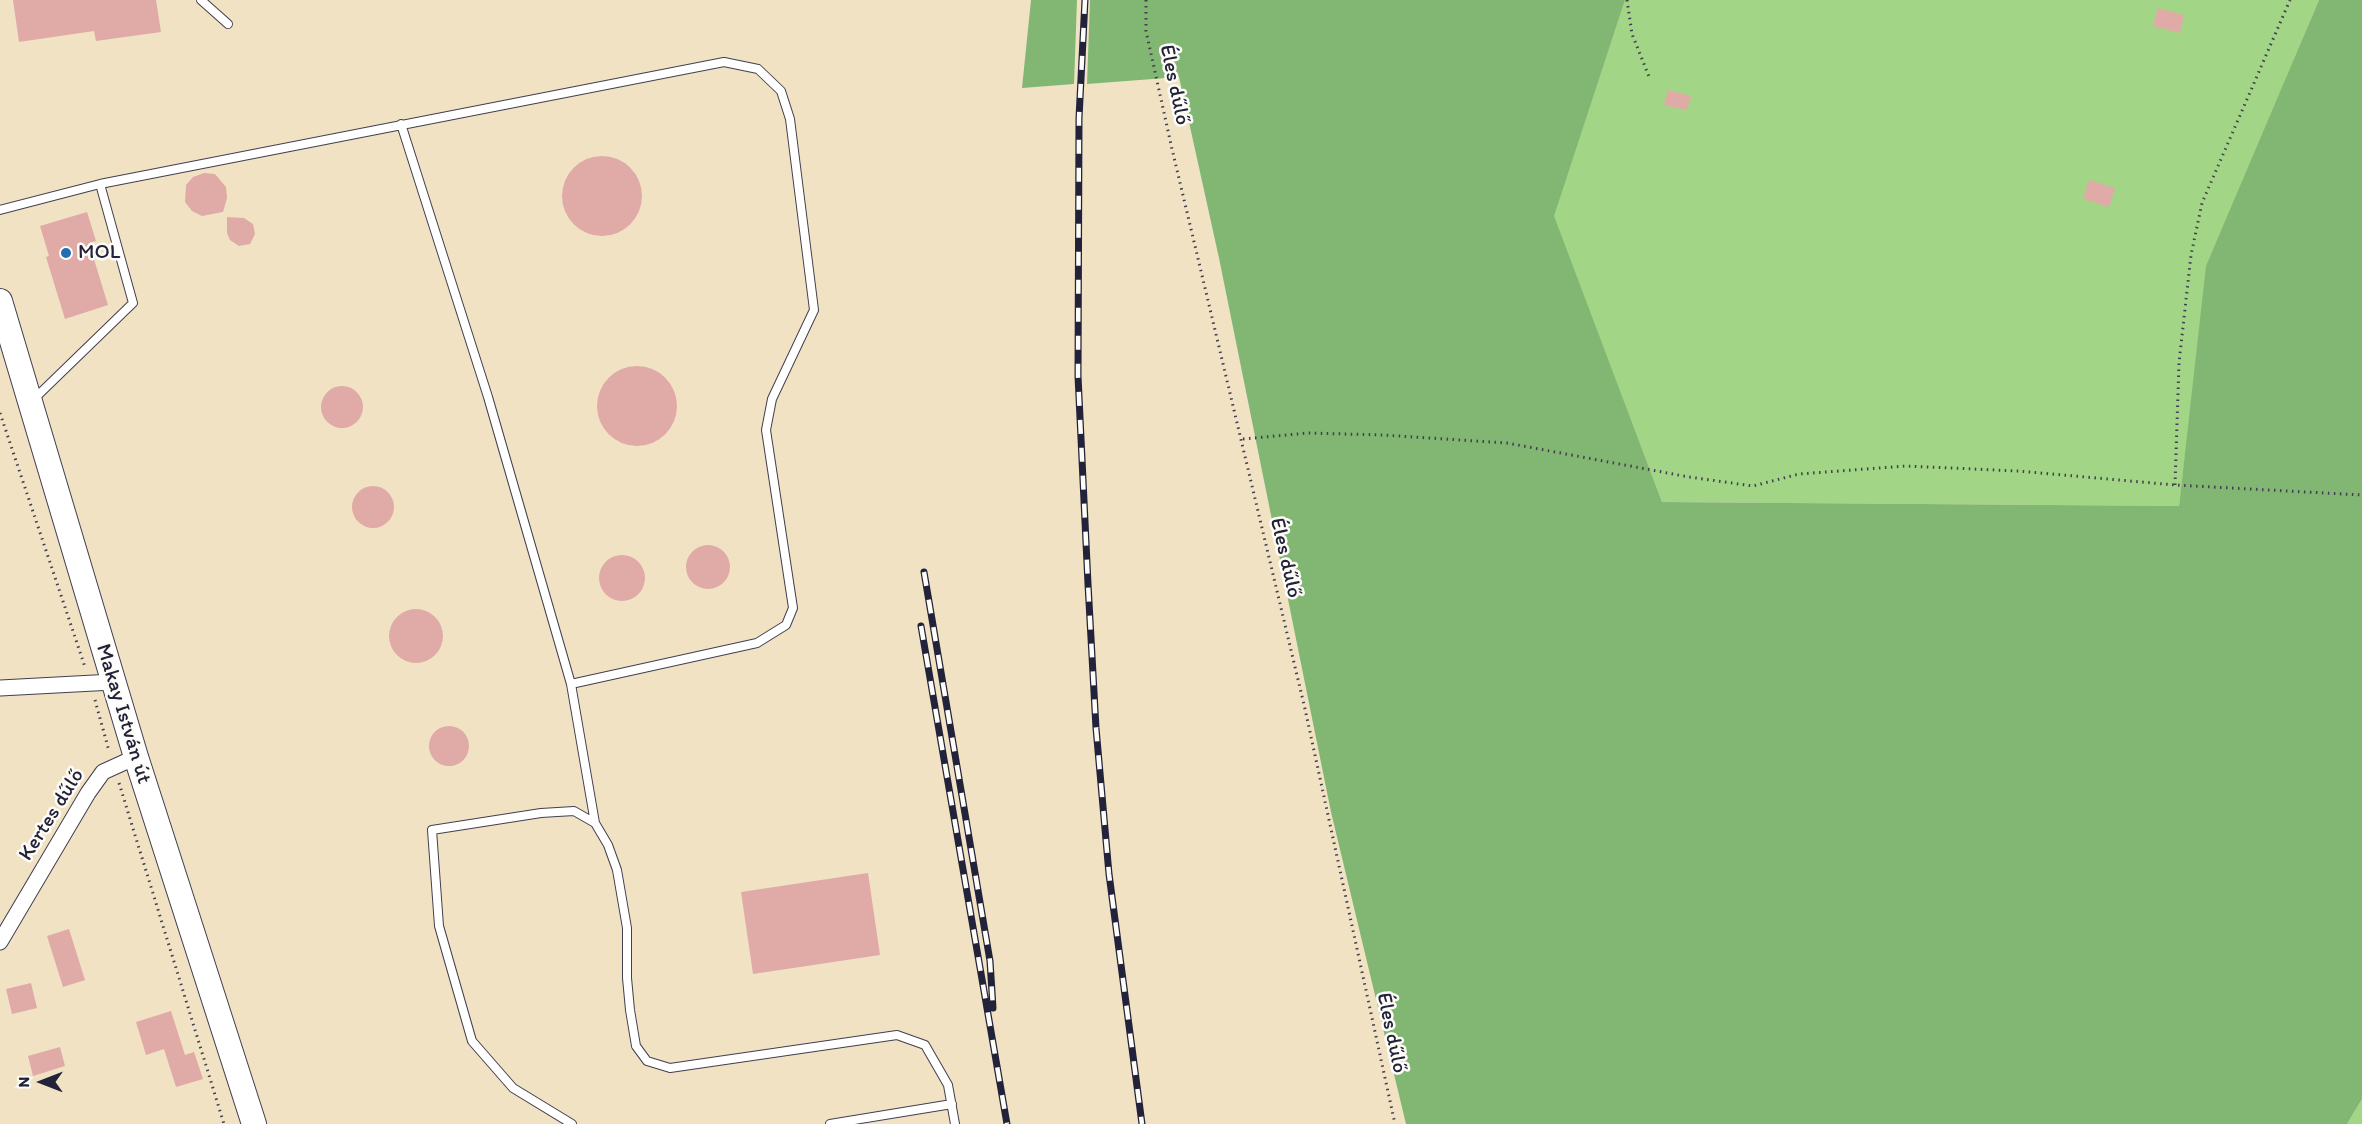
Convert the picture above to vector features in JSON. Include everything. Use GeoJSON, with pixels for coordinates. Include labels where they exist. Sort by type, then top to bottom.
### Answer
{"type":"FeatureCollection","features":[{"type":"Feature","properties":{"kind":"main road","name":"Makay István út"},"geometry":{"type":"LineString","coordinates":[[0,301],[31,402],[102,682],[136,757],[254,1124]]}},
{"type":"Feature","properties":{"kind":"street"},"geometry":{"type":"LineString","coordinates":[[0,688],[102,682]]}},
{"type":"Feature","properties":{"kind":"street","name":"Kertes dűlő"},"geometry":{"type":"LineString","coordinates":[[0,942],[88,793],[103,772],[136,757]]}},
{"type":"Feature","properties":{"kind":"lane"},"geometry":{"type":"LineString","coordinates":[[201,0],[228,24]]}},
{"type":"Feature","properties":{"kind":"lane"},"geometry":{"type":"LineString","coordinates":[[0,210],[100,184],[724,62],[758,69],[781,91],[789,119],[814,310],[772,399],[766,430],[793,608],[786,625],[758,643],[571,684]]}},
{"type":"Feature","properties":{"kind":"lane"},"geometry":{"type":"LineString","coordinates":[[401,124],[488,397],[571,684],[595,823],[608,845],[617,870],[627,928],[627,978],[636,1047],[646,1061],[670,1068],[897,1035],[925,1046],[948,1085],[955,1124]]}},
{"type":"Feature","properties":{"kind":"lane"},"geometry":{"type":"LineString","coordinates":[[31,402],[133,303],[100,184]]}},
{"type":"Feature","properties":{"kind":"lane"},"geometry":{"type":"LineString","coordinates":[[572,1124],[513,1088],[472,1041],[439,926],[432,830],[541,813],[574,812],[595,823]]}},
{"type":"Feature","properties":{"kind":"lane"},"geometry":{"type":"LineString","coordinates":[[830,1124],[952,1104]]}},
{"type":"Feature","properties":{"kind":"path","name":"Éles dűlő"},"geometry":{"type":"LineString","coordinates":[[1146,0],[1146,31],[1308,721],[1395,1124]]}},
{"type":"Feature","properties":{"kind":"path"},"geometry":{"type":"LineString","coordinates":[[1627,0],[1632,34],[1650,79]]}},
{"type":"Feature","properties":{"kind":"path"},"geometry":{"type":"LineString","coordinates":[[2175,485],[2179,363],[2191,255],[2202,203],[2290,0]]}},
{"type":"Feature","properties":{"kind":"path"},"geometry":{"type":"LineString","coordinates":[[0,413],[102,682],[113,766],[224,1124]]}},
{"type":"Feature","properties":{"kind":"path"},"geometry":{"type":"LineString","coordinates":[[1242,439],[1308,433],[1507,443],[1689,477],[1753,486],[1798,474],[1906,465],[2018,471],[2159,484],[2362,495]]}},
{"type":"Feature","properties":{"kind":"green space"},"geometry":{"type":"Polygon","coordinates":[[[1031,0],[1077,0],[1074,84],[1022,88],[1031,0]]]}},
{"type":"Feature","properties":{"kind":"green space"},"geometry":{"type":"Polygon","coordinates":[[[1090,0],[1625,0],[1554,216],[1662,502],[2179,506],[2206,266],[2319,0],[2362,0],[2362,1099],[2347,1124],[1406,1124],[1331,812],[1219,258],[1179,77],[1087,84],[1090,0]]]}},
{"type":"Feature","properties":{"kind":"green space"},"geometry":{"type":"Polygon","coordinates":[[[1625,0],[2319,0],[2207,266],[2179,506],[1662,502],[1553,216],[1625,0]]]}},
{"type":"Feature","properties":{"kind":"green space"},"geometry":{"type":"Polygon","coordinates":[[[2362,1099],[2362,1124],[2347,1124],[2362,1099]]]}},
{"type":"Feature","properties":{"kind":"building"},"geometry":{"type":"Polygon","coordinates":[[[13,0],[156,0],[161,32],[96,41],[94,31],[19,42],[13,0]]]}},
{"type":"Feature","properties":{"kind":"building"},"geometry":{"type":"Polygon","coordinates":[[[2158,8],[2184,15],[2180,33],[2153,26],[2158,8]]]}},
{"type":"Feature","properties":{"kind":"building"},"geometry":{"type":"Polygon","coordinates":[[[1668,90],[1691,96],[1687,110],[1664,105],[1668,90]]]}},
{"type":"Feature","properties":{"kind":"building"},"geometry":{"type":"Polygon","coordinates":[[[594,156],[610,156],[631,167],[642,188],[642,204],[631,225],[610,236],[594,236],[580,230],[568,218],[562,204],[562,188],[568,174],[580,162],[594,156]]]}},
{"type":"Feature","properties":{"kind":"building"},"geometry":{"type":"Polygon","coordinates":[[[204,173],[215,174],[226,187],[227,198],[223,212],[202,216],[192,211],[185,202],[186,185],[193,177],[204,173]]]}},
{"type":"Feature","properties":{"kind":"building"},"geometry":{"type":"Polygon","coordinates":[[[2089,180],[2115,188],[2109,207],[2083,199],[2089,180]]]}},
{"type":"Feature","properties":{"kind":"building"},"geometry":{"type":"Polygon","coordinates":[[[87,212],[96,241],[89,243],[108,305],[65,319],[46,257],[49,256],[40,226],[87,212]]]}},
{"type":"Feature","properties":{"kind":"building"},"geometry":{"type":"Polygon","coordinates":[[[227,217],[244,218],[253,224],[255,234],[250,244],[239,246],[230,240],[227,233],[227,217]]]}},
{"type":"Feature","properties":{"kind":"building"},"geometry":{"type":"Polygon","coordinates":[[[629,366],[645,366],[666,377],[677,398],[677,414],[666,435],[645,446],[629,446],[615,440],[603,428],[597,414],[597,398],[603,384],[615,372],[629,366]]]}},
{"type":"Feature","properties":{"kind":"building"},"geometry":{"type":"Polygon","coordinates":[[[342,386],[350,387],[357,392],[362,399],[362,415],[357,422],[350,427],[342,428],[334,427],[327,422],[322,415],[321,407],[322,399],[327,392],[334,387],[342,386]]]}},
{"type":"Feature","properties":{"kind":"building"},"geometry":{"type":"Polygon","coordinates":[[[373,486],[381,487],[388,492],[393,499],[393,515],[388,522],[381,527],[373,528],[365,527],[358,522],[353,515],[352,507],[353,499],[358,492],[365,487],[373,486]]]}},
{"type":"Feature","properties":{"kind":"building"},"geometry":{"type":"Polygon","coordinates":[[[708,545],[723,552],[730,567],[723,582],[708,589],[693,582],[686,567],[693,552],[708,545]]]}},
{"type":"Feature","properties":{"kind":"building"},"geometry":{"type":"Polygon","coordinates":[[[622,555],[631,556],[638,562],[644,569],[644,587],[638,594],[631,600],[622,601],[613,600],[606,594],[600,587],[599,578],[600,569],[606,562],[613,556],[622,555]]]}},
{"type":"Feature","properties":{"kind":"building"},"geometry":{"type":"Polygon","coordinates":[[[411,609],[421,609],[431,613],[439,621],[443,636],[439,651],[431,659],[421,663],[411,663],[401,659],[393,651],[389,641],[389,631],[393,621],[401,613],[411,609]]]}},
{"type":"Feature","properties":{"kind":"building"},"geometry":{"type":"Polygon","coordinates":[[[449,726],[463,732],[469,746],[463,760],[449,766],[435,760],[429,746],[435,732],[449,726]]]}},
{"type":"Feature","properties":{"kind":"building"},"geometry":{"type":"Polygon","coordinates":[[[868,873],[880,955],[753,974],[741,892],[868,873]]]}},
{"type":"Feature","properties":{"kind":"building"},"geometry":{"type":"Polygon","coordinates":[[[69,929],[85,980],[63,987],[47,936],[69,929]]]}},
{"type":"Feature","properties":{"kind":"building"},"geometry":{"type":"Polygon","coordinates":[[[31,983],[37,1008],[12,1014],[6,989],[31,983]]]}},
{"type":"Feature","properties":{"kind":"building"},"geometry":{"type":"Polygon","coordinates":[[[171,1011],[185,1055],[194,1052],[203,1079],[176,1087],[164,1049],[146,1055],[136,1022],[171,1011]]]}},
{"type":"Feature","properties":{"kind":"building"},"geometry":{"type":"Polygon","coordinates":[[[60,1047],[65,1066],[33,1076],[28,1056],[60,1047]]]}},
{"type":"Feature","properties":{"kind":"railway"},"geometry":{"type":"LineString","coordinates":[[1085,0],[1079,118],[1078,376],[1088,584],[1096,728],[1109,874],[1142,1124]]}},
{"type":"Feature","properties":{"kind":"railway"},"geometry":{"type":"LineString","coordinates":[[924,572],[990,961],[993,1008]]}},
{"type":"Feature","properties":{"kind":"railway"},"geometry":{"type":"LineString","coordinates":[[921,626],[1007,1124]]}},
{"type":"Feature","properties":{"kind":"place","name":"MOL"},"geometry":{"type":"Point","coordinates":[66,253]}}]}
